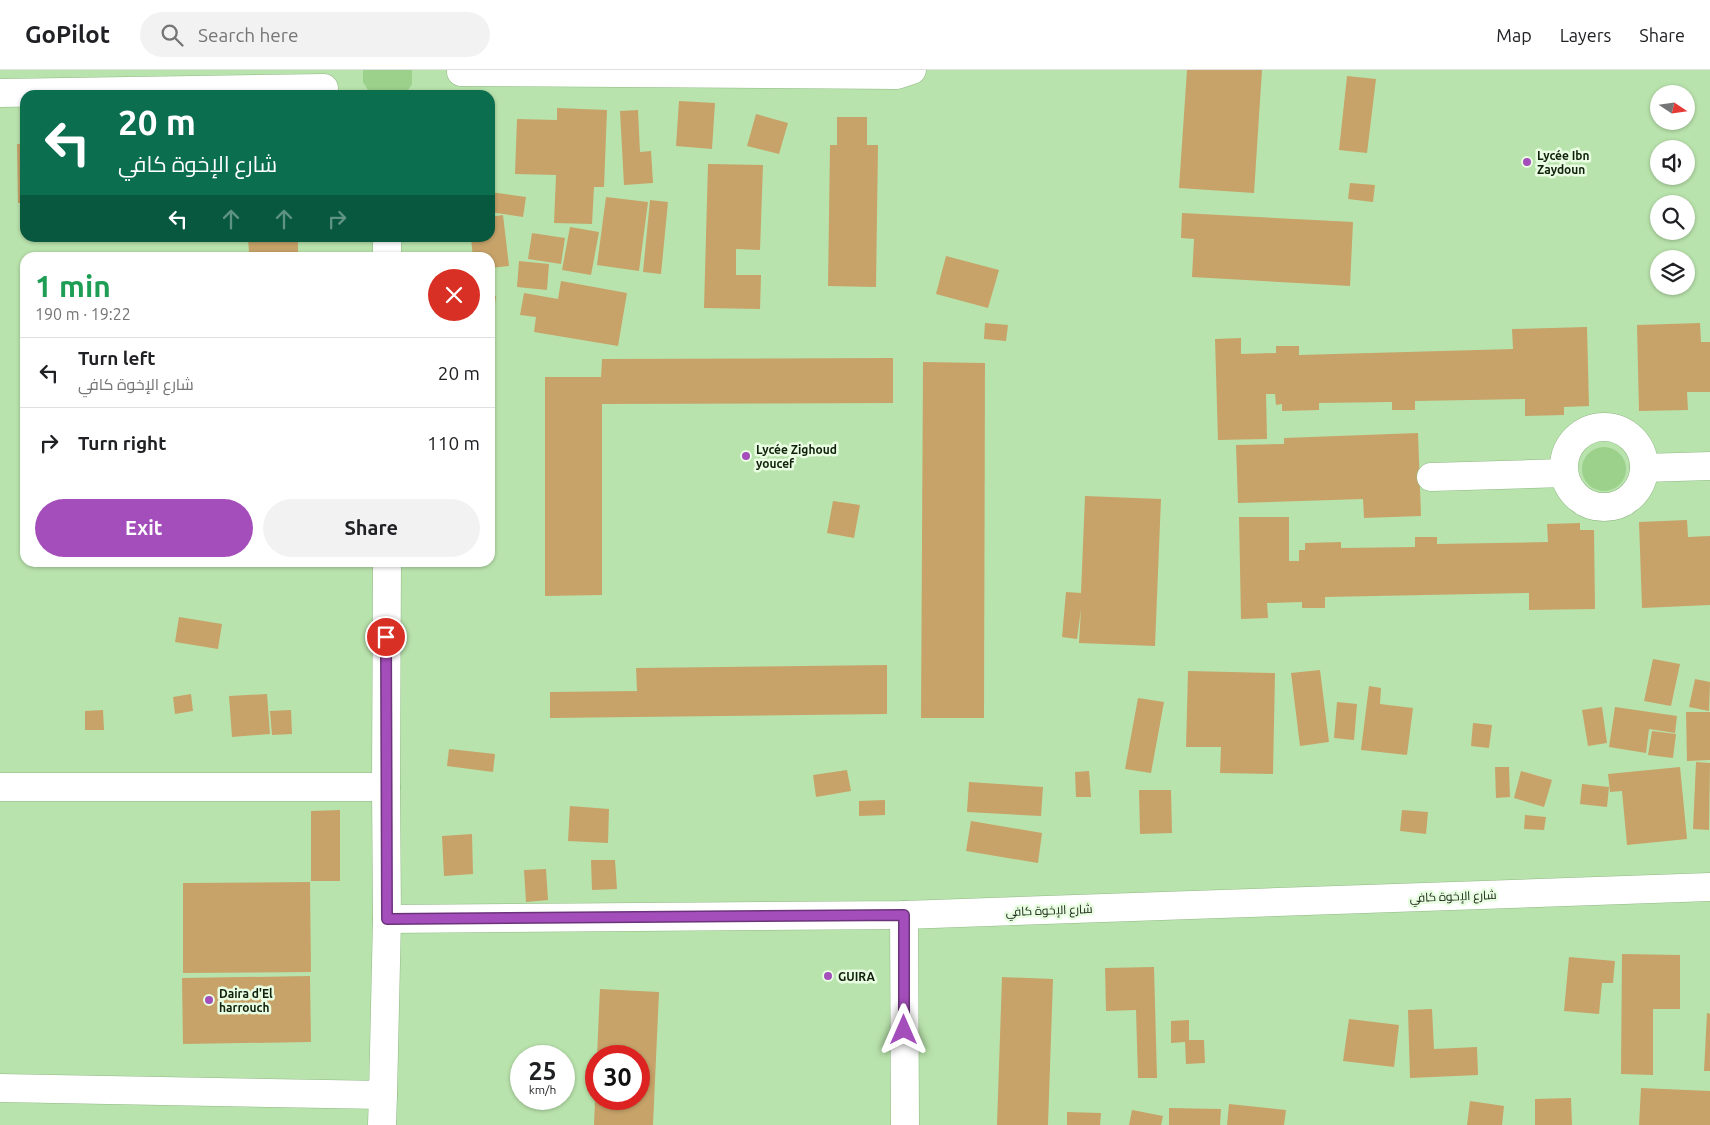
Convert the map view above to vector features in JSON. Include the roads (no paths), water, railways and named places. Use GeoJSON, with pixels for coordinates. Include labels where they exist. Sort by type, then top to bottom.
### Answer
{"type":"FeatureCollection","features":[{"type":"Feature","properties":{"kind":"main road"},"geometry":{"type":"LineString","coordinates":[[460,79],[897,75],[912,70]]}},
{"type":"Feature","properties":{"kind":"main road"},"geometry":{"type":"LineString","coordinates":[[108,90],[324,84]]}},
{"type":"Feature","properties":{"kind":"main road"},"geometry":{"type":"LineString","coordinates":[[0,93],[20,92]]}},
{"type":"Feature","properties":{"kind":"main road"},"geometry":{"type":"LineString","coordinates":[[1596,427],[1614,428],[1630,436],[1638,444],[1643,456],[1642,481],[1635,493],[1625,501],[1612,506],[1599,507],[1586,504],[1576,496],[1568,485],[1564,473],[1564,460],[1568,449],[1579,435],[1596,427]]}},
{"type":"Feature","properties":{"kind":"main road"},"geometry":{"type":"LineString","coordinates":[[1644,468],[1710,466]]}},
{"type":"Feature","properties":{"kind":"main road"},"geometry":{"type":"LineString","coordinates":[[1431,477],[1564,473]]}},
{"type":"Feature","properties":{"kind":"main road"},"geometry":{"type":"LineString","coordinates":[[382,1125],[387,919],[387,567]]}},
{"type":"Feature","properties":{"kind":"main road"},"geometry":{"type":"LineString","coordinates":[[0,787],[386,787]]}},
{"type":"Feature","properties":{"kind":"main road","name":"شارع الإخوة كافي"},"geometry":{"type":"LineString","coordinates":[[387,919],[904,915],[1710,888]]}},
{"type":"Feature","properties":{"kind":"main road"},"geometry":{"type":"LineString","coordinates":[[904,915],[905,1125]]}},
{"type":"Feature","properties":{"kind":"main road"},"geometry":{"type":"LineString","coordinates":[[0,1088],[383,1095]]}},
{"type":"Feature","properties":{"kind":"place","name":"Lycée Ibn Zaydoun"},"geometry":{"type":"Point","coordinates":[1527,162]}},
{"type":"Feature","properties":{"kind":"place","name":"Lycée Zighoud youcef"},"geometry":{"type":"Point","coordinates":[746,456]}},
{"type":"Feature","properties":{"kind":"place","name":"GUIRA"},"geometry":{"type":"Point","coordinates":[828,976]}},
{"type":"Feature","properties":{"kind":"place","name":"Daira d'El harrouch"},"geometry":{"type":"Point","coordinates":[209,1000]}}]}
